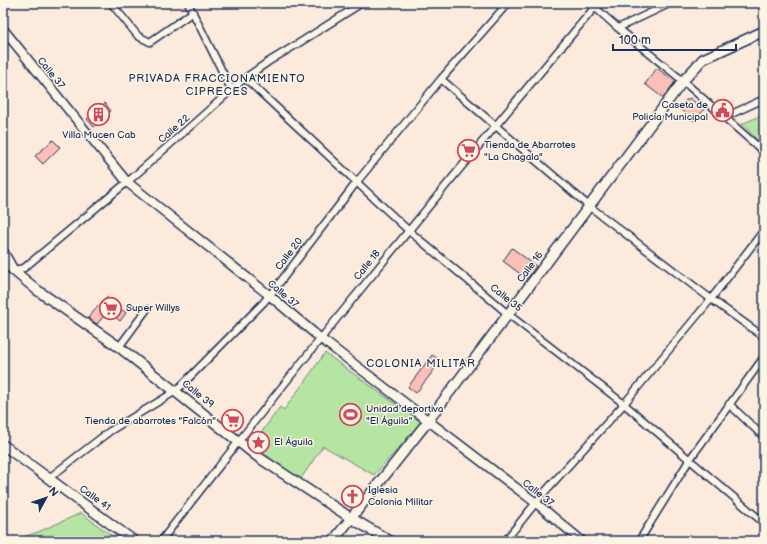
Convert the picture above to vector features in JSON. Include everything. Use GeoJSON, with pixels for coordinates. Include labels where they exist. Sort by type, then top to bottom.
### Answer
{"type":"FeatureCollection","features":[{"type":"Feature","properties":{"kind":"main road","name":"Calle 16"},"geometry":{"type":"LineString","coordinates":[[333,541],[427,421],[683,81],[703,59],[764,32]]}},
{"type":"Feature","properties":{"kind":"main road","name":"Calle 39"},"geometry":{"type":"LineString","coordinates":[[3,252],[13,270],[37,290],[119,347],[258,457],[351,518],[390,541]]}},
{"type":"Feature","properties":{"kind":"main road","name":"Calle 41"},"geometry":{"type":"LineString","coordinates":[[3,445],[134,541]]}},
{"type":"Feature","properties":{"kind":"street"},"geometry":{"type":"LineString","coordinates":[[111,3],[138,36],[150,42],[193,12]]}},
{"type":"Feature","properties":{"kind":"street"},"geometry":{"type":"LineString","coordinates":[[188,3],[232,91]]}},
{"type":"Feature","properties":{"kind":"street","name":"Calle 22"},"geometry":{"type":"LineString","coordinates":[[13,270],[24,268],[127,182],[245,78],[362,3]]}},
{"type":"Feature","properties":{"kind":"street","name":"Calle 20"},"geometry":{"type":"LineString","coordinates":[[49,478],[110,431],[176,391],[263,303],[356,183],[441,78],[508,3]]}},
{"type":"Feature","properties":{"kind":"street"},"geometry":{"type":"LineString","coordinates":[[618,28],[671,3]]}},
{"type":"Feature","properties":{"kind":"street"},"geometry":{"type":"LineString","coordinates":[[592,5],[725,116],[764,152]]}},
{"type":"Feature","properties":{"kind":"street","name":"Calle 18"},"geometry":{"type":"LineString","coordinates":[[161,541],[320,338],[592,5]]}},
{"type":"Feature","properties":{"kind":"street","name":"Calle 37"},"geometry":{"type":"LineString","coordinates":[[3,29],[127,182],[269,295],[320,338],[536,503],[582,541]]}},
{"type":"Feature","properties":{"kind":"street","name":"Calle 35"},"geometry":{"type":"LineString","coordinates":[[245,78],[408,230],[508,314],[624,404],[764,523]]}},
{"type":"Feature","properties":{"kind":"street"},"geometry":{"type":"LineString","coordinates":[[441,78],[589,206],[711,300],[764,337]]}},
{"type":"Feature","properties":{"kind":"street"},"geometry":{"type":"LineString","coordinates":[[725,116],[764,100]]}},
{"type":"Feature","properties":{"kind":"street"},"geometry":{"type":"LineString","coordinates":[[505,541],[536,503],[624,404],[711,300],[764,230]]}},
{"type":"Feature","properties":{"kind":"street"},"geometry":{"type":"LineString","coordinates":[[3,266],[13,270]]}},
{"type":"Feature","properties":{"kind":"street"},"geometry":{"type":"LineString","coordinates":[[119,347],[147,309]]}},
{"type":"Feature","properties":{"kind":"street"},"geometry":{"type":"LineString","coordinates":[[639,541],[690,459],[764,357]]}},
{"type":"Feature","properties":{"kind":"street"},"geometry":{"type":"LineString","coordinates":[[729,404],[764,437]]}},
{"type":"Feature","properties":{"kind":"green space"},"geometry":{"type":"Polygon","coordinates":[[[764,114],[764,142],[761,144],[742,124],[764,114]]]}},
{"type":"Feature","properties":{"kind":"green space","name":"Unidad deportiva \"El Águila\""},"geometry":{"type":"Polygon","coordinates":[[[325,353],[422,423],[374,475],[323,446],[300,480],[252,445],[280,407],[284,410],[325,353]]]}},
{"type":"Feature","properties":{"kind":"green space"},"geometry":{"type":"Polygon","coordinates":[[[81,513],[119,541],[11,541],[38,532],[81,513]]]}},
{"type":"Feature","properties":{"kind":"building"},"geometry":{"type":"Polygon","coordinates":[[[657,68],[675,82],[663,98],[645,84],[657,68]]]}},
{"type":"Feature","properties":{"kind":"building"},"geometry":{"type":"Polygon","coordinates":[[[690,98],[704,110],[694,121],[680,109],[686,100],[690,98]]]}},
{"type":"Feature","properties":{"kind":"building","name":"Villa Mucen Cab"},"geometry":{"type":"Polygon","coordinates":[[[105,103],[111,111],[94,127],[87,119],[105,103]]]}},
{"type":"Feature","properties":{"kind":"building"},"geometry":{"type":"Polygon","coordinates":[[[53,140],[60,147],[43,164],[35,156],[53,140]]]}},
{"type":"Feature","properties":{"kind":"building"},"geometry":{"type":"Polygon","coordinates":[[[512,248],[536,266],[527,279],[503,261],[512,248]]]}},
{"type":"Feature","properties":{"kind":"building"},"geometry":{"type":"Polygon","coordinates":[[[106,297],[126,313],[120,321],[108,311],[97,324],[88,318],[106,297]]]}},
{"type":"Feature","properties":{"kind":"building"},"geometry":{"type":"Polygon","coordinates":[[[432,355],[441,361],[416,393],[408,387],[432,355]]]}},
{"type":"Feature","properties":{"kind":"building","name":"Tienda de abarrotes \"Falcón\""},"geometry":{"type":"Polygon","coordinates":[[[231,412],[242,421],[234,431],[223,421],[231,412]]]}},
{"type":"Feature","properties":{"kind":"place","name":"Caseta de Policía Municipal"},"geometry":{"type":"Point","coordinates":[723,111]}},
{"type":"Feature","properties":{"kind":"place","name":"Villa Mucen Cab"},"geometry":{"type":"Point","coordinates":[99,115]}},
{"type":"Feature","properties":{"kind":"place","name":"Tienda de Abarrotes \"La Chagala\""},"geometry":{"type":"Point","coordinates":[469,151]}},
{"type":"Feature","properties":{"kind":"place","name":"Super Willys"},"geometry":{"type":"Point","coordinates":[111,308]}},
{"type":"Feature","properties":{"kind":"place","name":"Unidad deportiva \"El Águila\""},"geometry":{"type":"Point","coordinates":[351,415]}},
{"type":"Feature","properties":{"kind":"place","name":"Tienda de abarrotes \"Falcón\""},"geometry":{"type":"Point","coordinates":[232,421]}},
{"type":"Feature","properties":{"kind":"place","name":"El Águila"},"geometry":{"type":"Point","coordinates":[258,442]}},
{"type":"Feature","properties":{"kind":"place","name":"Iglesia Colonia Militar"},"geometry":{"type":"Point","coordinates":[353,496]}},
{"type":"Feature","properties":{"kind":"district","name":"PRIVADA FRACCIONAMIENTO CIPRECES"},"geometry":{"type":"Point","coordinates":[217,84]}},
{"type":"Feature","properties":{"kind":"district","name":"COLONIA MILITAR"},"geometry":{"type":"Point","coordinates":[421,363]}}]}
